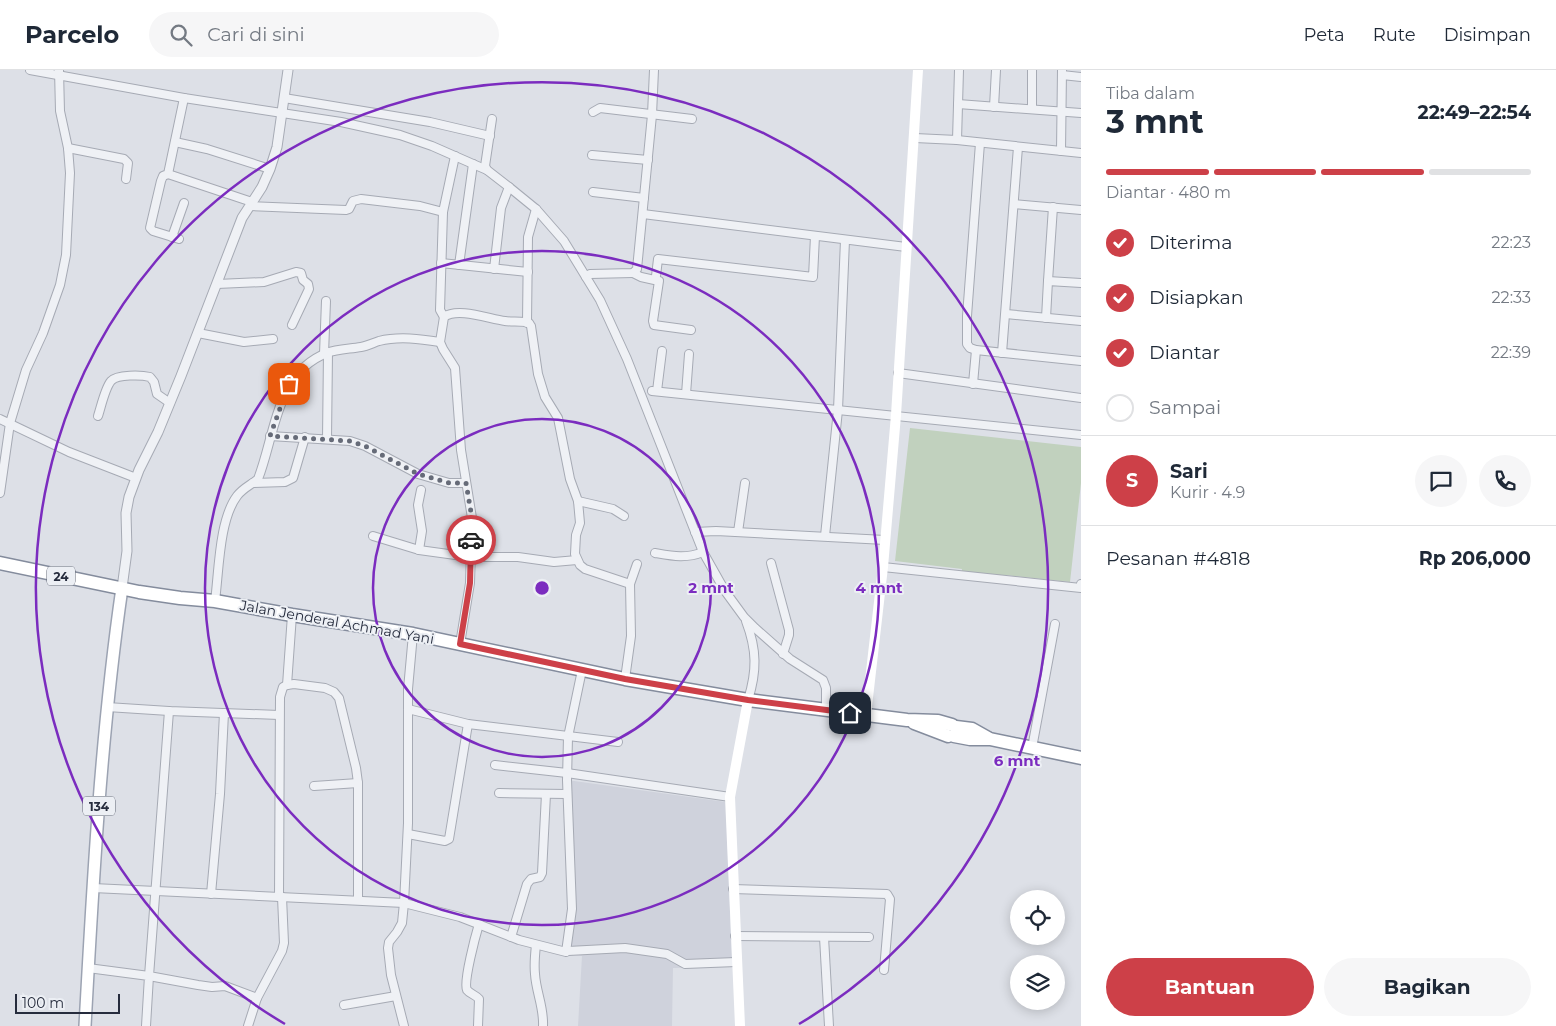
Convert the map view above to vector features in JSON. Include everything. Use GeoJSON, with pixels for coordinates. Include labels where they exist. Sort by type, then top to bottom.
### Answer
{"type":"FeatureCollection","features":[{"type":"Feature","properties":{"kind":"highway","name":"24"},"geometry":{"type":"LineString","coordinates":[[0,563],[122,588]]}},
{"type":"Feature","properties":{"kind":"highway","name":"Jalan Jenderal Achmad Yani"},"geometry":{"type":"LineString","coordinates":[[122,588],[180,598],[215,601],[292,616],[412,634],[625,679],[748,700],[908,720],[952,731],[972,729],[990,738],[1081,758]]}},
{"type":"Feature","properties":{"kind":"main road"},"geometry":{"type":"LineString","coordinates":[[866,715],[883,567],[896,414],[918,70]]}},
{"type":"Feature","properties":{"kind":"main road","name":"134"},"geometry":{"type":"LineString","coordinates":[[85,1026],[93,888],[107,707],[122,588]]}},
{"type":"Feature","properties":{"kind":"main road"},"geometry":{"type":"LineString","coordinates":[[740,1026],[730,797],[748,700]]}},
{"type":"Feature","properties":{"kind":"street"},"geometry":{"type":"LineString","coordinates":[[30,70],[59,73],[184,98],[282,112],[400,135],[487,170],[509,187],[536,209],[564,241],[600,300],[627,359],[703,552],[725,591],[744,617],[783,654],[825,682],[826,710]]}},
{"type":"Feature","properties":{"kind":"street"},"geometry":{"type":"LineString","coordinates":[[122,588],[127,552],[126,513],[136,478],[170,403],[242,218],[270,170],[276,147],[288,70]]}},
{"type":"Feature","properties":{"kind":"street"},"geometry":{"type":"LineString","coordinates":[[633,273],[639,263],[654,70]]}},
{"type":"Feature","properties":{"kind":"street"},"geometry":{"type":"LineString","coordinates":[[957,140],[959,70]]}},
{"type":"Feature","properties":{"kind":"street"},"geometry":{"type":"LineString","coordinates":[[994,107],[996,70]]}},
{"type":"Feature","properties":{"kind":"street"},"geometry":{"type":"LineString","coordinates":[[1032,70],[1032,109]]}},
{"type":"Feature","properties":{"kind":"street"},"geometry":{"type":"LineString","coordinates":[[0,493],[3,455],[10,423],[26,370],[43,333],[60,285],[66,255],[70,172],[68,148],[60,111],[59,73]]}},
{"type":"Feature","properties":{"kind":"street"},"geometry":{"type":"LineString","coordinates":[[1061,151],[1062,73],[1081,77]]}},
{"type":"Feature","properties":{"kind":"street"},"geometry":{"type":"LineString","coordinates":[[168,174],[184,98]]}},
{"type":"Feature","properties":{"kind":"street"},"geometry":{"type":"LineString","coordinates":[[284,98],[430,122],[490,136]]}},
{"type":"Feature","properties":{"kind":"street"},"geometry":{"type":"LineString","coordinates":[[958,104],[1081,113]]}},
{"type":"Feature","properties":{"kind":"street"},"geometry":{"type":"LineString","coordinates":[[593,112],[600,108],[692,119]]}},
{"type":"Feature","properties":{"kind":"street"},"geometry":{"type":"LineString","coordinates":[[487,170],[485,166],[492,119]]}},
{"type":"Feature","properties":{"kind":"street"},"geometry":{"type":"LineString","coordinates":[[915,138],[957,140],[1081,153]]}},
{"type":"Feature","properties":{"kind":"street"},"geometry":{"type":"LineString","coordinates":[[175,142],[207,149],[270,170]]}},
{"type":"Feature","properties":{"kind":"street"},"geometry":{"type":"LineString","coordinates":[[980,143],[967,316],[967,344],[970,348],[976,350],[1081,361]]}},
{"type":"Feature","properties":{"kind":"street"},"geometry":{"type":"LineString","coordinates":[[1002,352],[1018,147]]}},
{"type":"Feature","properties":{"kind":"street"},"geometry":{"type":"LineString","coordinates":[[68,148],[124,159],[128,162],[126,179]]}},
{"type":"Feature","properties":{"kind":"street"},"geometry":{"type":"LineString","coordinates":[[592,155],[648,160]]}},
{"type":"Feature","properties":{"kind":"street"},"geometry":{"type":"LineString","coordinates":[[455,156],[443,212],[440,310],[444,317],[440,342],[456,368],[458,412],[472,518],[470,583],[460,644]]}},
{"type":"Feature","properties":{"kind":"street"},"geometry":{"type":"LineString","coordinates":[[459,265],[473,164]]}},
{"type":"Feature","properties":{"kind":"street"},"geometry":{"type":"LineString","coordinates":[[184,203],[176,238],[153,231],[150,228],[162,176],[168,174],[251,204],[346,210],[349,209],[353,201],[360,199],[420,206],[443,212]]}},
{"type":"Feature","properties":{"kind":"street"},"geometry":{"type":"LineString","coordinates":[[494,269],[501,208],[509,187]]}},
{"type":"Feature","properties":{"kind":"street"},"geometry":{"type":"LineString","coordinates":[[594,192],[644,198]]}},
{"type":"Feature","properties":{"kind":"street"},"geometry":{"type":"LineString","coordinates":[[1014,204],[1081,210]]}},
{"type":"Feature","properties":{"kind":"street"},"geometry":{"type":"LineString","coordinates":[[1046,318],[1053,207]]}},
{"type":"Feature","properties":{"kind":"street"},"geometry":{"type":"LineString","coordinates":[[527,323],[528,237],[536,209]]}},
{"type":"Feature","properties":{"kind":"street"},"geometry":{"type":"LineString","coordinates":[[643,214],[906,247]]}},
{"type":"Feature","properties":{"kind":"street"},"geometry":{"type":"LineString","coordinates":[[656,276],[658,258],[813,278],[815,236]]}},
{"type":"Feature","properties":{"kind":"street"},"geometry":{"type":"LineString","coordinates":[[825,536],[838,410],[845,240]]}},
{"type":"Feature","properties":{"kind":"street"},"geometry":{"type":"LineString","coordinates":[[441,263],[528,272]]}},
{"type":"Feature","properties":{"kind":"street"},"geometry":{"type":"LineString","coordinates":[[217,284],[264,282],[296,272],[301,273],[309,289],[292,325]]}},
{"type":"Feature","properties":{"kind":"street"},"geometry":{"type":"LineString","coordinates":[[586,277],[590,274],[633,273],[659,281],[654,325],[691,330]]}},
{"type":"Feature","properties":{"kind":"street"},"geometry":{"type":"LineString","coordinates":[[1048,281],[1081,283]]}},
{"type":"Feature","properties":{"kind":"street"},"geometry":{"type":"LineString","coordinates":[[326,301],[327,439]]}},
{"type":"Feature","properties":{"kind":"street"},"geometry":{"type":"LineString","coordinates":[[444,317],[448,314],[458,313],[527,323],[531,326],[538,374],[545,397],[558,418],[570,479],[578,501],[580,522],[575,546],[577,560],[585,569],[630,584]]}},
{"type":"Feature","properties":{"kind":"street"},"geometry":{"type":"LineString","coordinates":[[1006,314],[1081,321]]}},
{"type":"Feature","properties":{"kind":"street"},"geometry":{"type":"LineString","coordinates":[[198,333],[244,342],[273,339]]}},
{"type":"Feature","properties":{"kind":"street"},"geometry":{"type":"LineString","coordinates":[[215,601],[224,525],[230,506],[244,488],[258,479],[270,436],[289,384],[308,364],[326,353],[364,347],[379,341],[396,339],[440,342]]}},
{"type":"Feature","properties":{"kind":"street"},"geometry":{"type":"LineString","coordinates":[[973,384],[976,350]]}},
{"type":"Feature","properties":{"kind":"street"},"geometry":{"type":"LineString","coordinates":[[662,351],[655,391],[1081,434]]}},
{"type":"Feature","properties":{"kind":"street"},"geometry":{"type":"LineString","coordinates":[[686,394],[689,354]]}},
{"type":"Feature","properties":{"kind":"street"},"geometry":{"type":"LineString","coordinates":[[898,373],[1081,398]]}},
{"type":"Feature","properties":{"kind":"street"},"geometry":{"type":"LineString","coordinates":[[98,416],[110,382],[115,378],[128,376],[150,377],[154,382],[157,394],[170,403]]}},
{"type":"Feature","properties":{"kind":"street"},"geometry":{"type":"LineString","coordinates":[[0,419],[70,452],[136,478]]}},
{"type":"Feature","properties":{"kind":"street"},"geometry":{"type":"LineString","coordinates":[[270,436],[350,441],[365,446],[406,468],[435,480],[449,483],[466,483]]}},
{"type":"Feature","properties":{"kind":"street"},"geometry":{"type":"LineString","coordinates":[[253,483],[285,482],[293,478],[305,438]]}},
{"type":"Feature","properties":{"kind":"street"},"geometry":{"type":"LineString","coordinates":[[738,532],[745,483]]}},
{"type":"Feature","properties":{"kind":"street"},"geometry":{"type":"LineString","coordinates":[[419,550],[422,527],[418,505],[421,490]]}},
{"type":"Feature","properties":{"kind":"street"},"geometry":{"type":"LineString","coordinates":[[578,501],[613,509],[624,516]]}},
{"type":"Feature","properties":{"kind":"street"},"geometry":{"type":"LineString","coordinates":[[695,532],[716,530],[885,540]]}},
{"type":"Feature","properties":{"kind":"street"},"geometry":{"type":"LineString","coordinates":[[373,536],[419,550],[470,557],[518,558],[554,562],[577,560]]}},
{"type":"Feature","properties":{"kind":"street"},"geometry":{"type":"LineString","coordinates":[[655,553],[691,557],[703,552]]}},
{"type":"Feature","properties":{"kind":"street"},"geometry":{"type":"LineString","coordinates":[[771,563],[789,630],[783,654]]}},
{"type":"Feature","properties":{"kind":"street"},"geometry":{"type":"LineString","coordinates":[[625,679],[631,636],[630,584],[637,564]]}},
{"type":"Feature","properties":{"kind":"street"},"geometry":{"type":"LineString","coordinates":[[883,567],[1081,588],[1081,584]]}},
{"type":"Feature","properties":{"kind":"street"},"geometry":{"type":"LineString","coordinates":[[287,685],[292,616]]}},
{"type":"Feature","properties":{"kind":"street"},"geometry":{"type":"LineString","coordinates":[[744,617],[750,633],[755,660],[754,680],[748,700]]}},
{"type":"Feature","properties":{"kind":"street"},"geometry":{"type":"LineString","coordinates":[[1032,748],[1055,624]]}},
{"type":"Feature","properties":{"kind":"street"},"geometry":{"type":"LineString","coordinates":[[404,1026],[396,996],[388,948],[389,942],[402,922],[404,903],[408,834],[408,670],[412,634]]}},
{"type":"Feature","properties":{"kind":"street"},"geometry":{"type":"LineString","coordinates":[[568,951],[572,909],[567,794],[568,737],[582,670]]}},
{"type":"Feature","properties":{"kind":"street"},"geometry":{"type":"LineString","coordinates":[[248,1026],[257,998],[282,951],[284,943],[280,897],[278,715],[281,690],[287,685],[307,685],[325,688],[337,695],[345,718],[358,783],[358,900]]}},
{"type":"Feature","properties":{"kind":"street"},"geometry":{"type":"LineString","coordinates":[[107,707],[278,715]]}},
{"type":"Feature","properties":{"kind":"street"},"geometry":{"type":"LineString","coordinates":[[408,709],[468,724],[618,742]]}},
{"type":"Feature","properties":{"kind":"street"},"geometry":{"type":"LineString","coordinates":[[146,1026],[169,711]]}},
{"type":"Feature","properties":{"kind":"street"},"geometry":{"type":"LineString","coordinates":[[211,894],[220,794],[224,713]]}},
{"type":"Feature","properties":{"kind":"street"},"geometry":{"type":"LineString","coordinates":[[408,834],[445,842],[449,839],[468,724]]}},
{"type":"Feature","properties":{"kind":"street"},"geometry":{"type":"LineString","coordinates":[[495,765],[567,773],[730,797]]}},
{"type":"Feature","properties":{"kind":"street"},"geometry":{"type":"LineString","coordinates":[[314,786],[358,783]]}},
{"type":"Feature","properties":{"kind":"street"},"geometry":{"type":"LineString","coordinates":[[499,793],[567,794]]}},
{"type":"Feature","properties":{"kind":"street"},"geometry":{"type":"LineString","coordinates":[[511,936],[527,884],[531,879],[540,877],[542,873],[546,794]]}},
{"type":"Feature","properties":{"kind":"street"},"geometry":{"type":"LineString","coordinates":[[93,888],[404,903],[451,914],[536,945],[564,952],[625,948],[667,954],[685,964],[736,962]]}},
{"type":"Feature","properties":{"kind":"street"},"geometry":{"type":"LineString","coordinates":[[733,889],[887,894],[890,899],[884,970]]}},
{"type":"Feature","properties":{"kind":"street"},"geometry":{"type":"LineString","coordinates":[[478,1026],[479,999],[468,991],[466,984],[472,949],[479,924]]}},
{"type":"Feature","properties":{"kind":"street"},"geometry":{"type":"LineString","coordinates":[[735,936],[869,938]]}},
{"type":"Feature","properties":{"kind":"street"},"geometry":{"type":"LineString","coordinates":[[824,937],[829,1026]]}},
{"type":"Feature","properties":{"kind":"street"},"geometry":{"type":"LineString","coordinates":[[536,945],[534,974],[544,1014],[543,1026]]}},
{"type":"Feature","properties":{"kind":"street"},"geometry":{"type":"LineString","coordinates":[[88,968],[149,976],[198,986],[225,986],[257,998]]}},
{"type":"Feature","properties":{"kind":"street"},"geometry":{"type":"LineString","coordinates":[[344,1005],[396,996]]}},
{"type":"Feature","properties":{"kind":"shaded area"},"geometry":{"type":"Polygon","coordinates":[[[567,780],[726,802],[732,967],[673,968],[672,1026],[578,1026],[582,956],[569,954],[567,780]]]}},
{"type":"Feature","properties":{"kind":"green space"},"geometry":{"type":"Polygon","coordinates":[[[910,428],[1081,447],[1081,483],[1070,582],[1005,575],[1004,582],[961,577],[962,569],[895,561],[910,428]]]}},
{"type":"Feature","properties":{"kind":"way so far"},"geometry":{"type":"LineString","coordinates":[[289,384],[270,436],[350,441],[365,446],[418,474],[449,483],[466,483],[471,506],[471,540]]}},
{"type":"Feature","properties":{"kind":"route"},"geometry":{"type":"LineString","coordinates":[[471,540],[470,583],[460,644],[625,679],[748,700],[850,713]]}}]}
